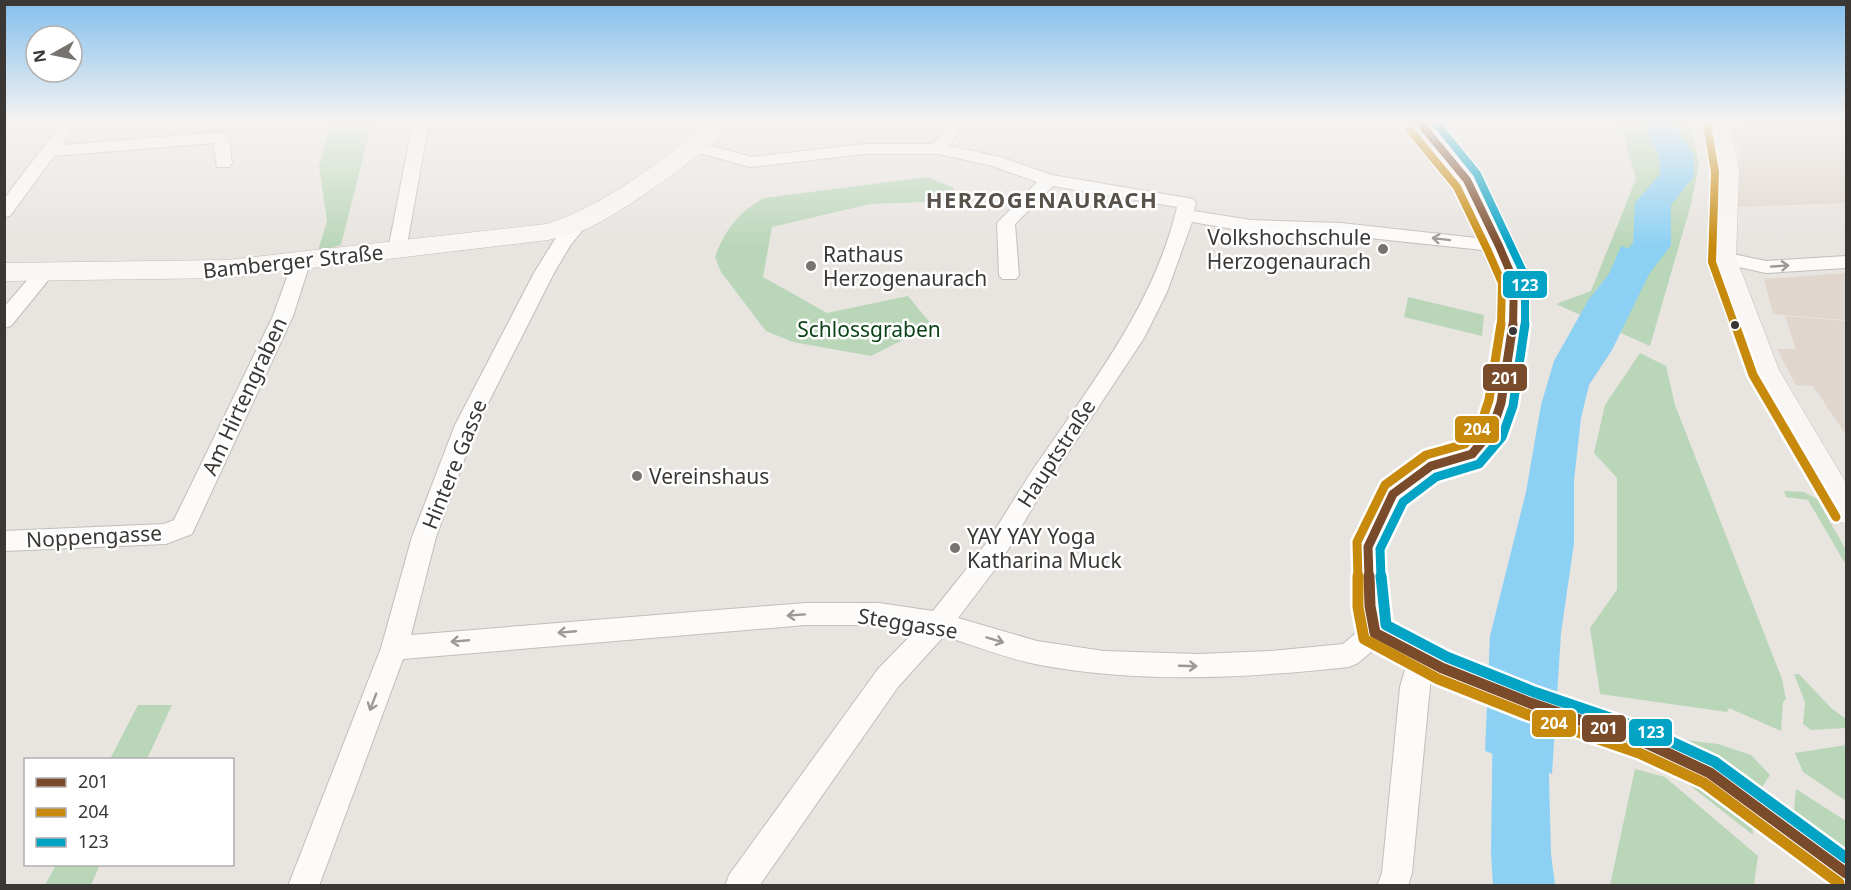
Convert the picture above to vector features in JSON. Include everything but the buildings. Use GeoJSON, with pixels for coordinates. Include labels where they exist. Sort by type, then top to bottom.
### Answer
{"type":"FeatureCollection","features":[{"type":"Feature","properties":{"kind":"street"},"geometry":{"type":"LineString","coordinates":[[8,204],[40,164]]}},
{"type":"Feature","properties":{"kind":"street"},"geometry":{"type":"LineString","coordinates":[[397,250],[413,164]]}},
{"type":"Feature","properties":{"kind":"street","name":"Hintere Gasse"},"geometry":{"type":"LineString","coordinates":[[303,885],[394,648],[424,537],[466,425],[544,273],[562,243],[579,223],[669,164]]}},
{"type":"Feature","properties":{"kind":"street"},"geometry":{"type":"LineString","coordinates":[[1001,164],[1049,180],[1186,209],[1251,226],[1341,230],[1499,246]]}},
{"type":"Feature","properties":{"kind":"street"},"geometry":{"type":"LineString","coordinates":[[1453,164],[1467,180],[1515,281],[1513,331],[1501,403],[1492,430],[1473,454],[1431,466],[1393,494],[1368,547],[1370,606],[1375,633],[1432,663],[1530,703],[1644,742],[1710,773],[1846,873]]}},
{"type":"Feature","properties":{"kind":"street"},"geometry":{"type":"LineString","coordinates":[[1726,164],[1723,258],[1764,370],[1846,511]]}},
{"type":"Feature","properties":{"kind":"street"},"geometry":{"type":"LineString","coordinates":[[1009,275],[1006,223],[1049,180]]}},
{"type":"Feature","properties":{"kind":"street","name":"Hauptstraße"},"geometry":{"type":"LineString","coordinates":[[740,885],[888,678],[939,623],[993,553],[1029,493],[1134,338],[1157,291],[1186,209]]}},
{"type":"Feature","properties":{"kind":"street","name":"Bamberger Straße"},"geometry":{"type":"LineString","coordinates":[[4,272],[43,274],[166,272],[301,263],[548,232],[579,223]]}},
{"type":"Feature","properties":{"kind":"street"},"geometry":{"type":"LineString","coordinates":[[1723,258],[1766,267],[1846,262]]}},
{"type":"Feature","properties":{"kind":"street","name":"Am Hirtengraben"},"geometry":{"type":"LineString","coordinates":[[183,527],[283,316],[301,263]]}},
{"type":"Feature","properties":{"kind":"street"},"geometry":{"type":"LineString","coordinates":[[4,321],[43,274]]}},
{"type":"Feature","properties":{"kind":"street","name":"Noppengasse"},"geometry":{"type":"LineString","coordinates":[[4,541],[166,534],[183,527]]}},
{"type":"Feature","properties":{"kind":"street","name":"Steggasse"},"geometry":{"type":"LineString","coordinates":[[394,648],[805,614],[879,614],[939,623],[1036,653],[1104,663],[1199,666],[1271,663],[1349,655],[1375,633]]}},
{"type":"Feature","properties":{"kind":"street"},"geometry":{"type":"LineString","coordinates":[[1392,885],[1396,873],[1414,687],[1432,663]]}},
{"type":"Feature","properties":{"kind":"shaded area"},"geometry":{"type":"Polygon","coordinates":[[[1739,164],[1846,164],[1846,203],[1736,207],[1739,164]]]}},
{"type":"Feature","properties":{"kind":"shaded area"},"geometry":{"type":"Polygon","coordinates":[[[1846,273],[1846,320],[1773,314],[1764,279],[1846,273]]]}},
{"type":"Feature","properties":{"kind":"shaded area"},"geometry":{"type":"Polygon","coordinates":[[[1785,316],[1846,321],[1846,435],[1813,386],[1796,385],[1777,349],[1796,349],[1785,316]]]}},
{"type":"Feature","properties":{"kind":"green space"},"geometry":{"type":"Polygon","coordinates":[[[320,164],[362,164],[341,245],[318,251],[327,221],[320,164]]]}},
{"type":"Feature","properties":{"kind":"green space"},"geometry":{"type":"Polygon","coordinates":[[[1632,164],[1699,164],[1691,204],[1650,346],[1556,304],[1591,291],[1636,179],[1632,164]]]}},
{"type":"Feature","properties":{"kind":"green space","name":"Schlossgraben"},"geometry":{"type":"Polygon","coordinates":[[[927,177],[954,188],[954,201],[870,204],[772,227],[763,277],[827,313],[908,296],[932,325],[871,356],[793,342],[766,331],[721,272],[715,257],[728,230],[747,209],[764,198],[927,177]]]}},
{"type":"Feature","properties":{"kind":"green space"},"geometry":{"type":"Polygon","coordinates":[[[1408,297],[1484,315],[1482,336],[1404,317],[1408,297]]]}},
{"type":"Feature","properties":{"kind":"green space"},"geometry":{"type":"Polygon","coordinates":[[[1640,353],[1666,366],[1675,405],[1782,679],[1786,699],[1783,702],[1781,731],[1729,708],[1727,712],[1600,694],[1590,628],[1617,590],[1617,478],[1594,453],[1605,405],[1640,353]]]}},
{"type":"Feature","properties":{"kind":"green space"},"geometry":{"type":"Polygon","coordinates":[[[1784,491],[1804,492],[1817,499],[1846,550],[1846,565],[1808,500],[1786,497],[1784,491]]]}},
{"type":"Feature","properties":{"kind":"green space"},"geometry":{"type":"Polygon","coordinates":[[[1794,674],[1799,674],[1831,708],[1846,719],[1846,728],[1811,730],[1803,724],[1805,702],[1794,674]]]}},
{"type":"Feature","properties":{"kind":"green space"},"geometry":{"type":"Polygon","coordinates":[[[138,705],[172,705],[147,758],[111,758],[138,705]]]}},
{"type":"Feature","properties":{"kind":"green space"},"geometry":{"type":"Polygon","coordinates":[[[1667,738],[1718,744],[1751,755],[1770,775],[1760,790],[1705,756],[1680,748],[1667,738]]]}},
{"type":"Feature","properties":{"kind":"green space"},"geometry":{"type":"Polygon","coordinates":[[[1846,745],[1846,801],[1803,772],[1795,753],[1846,745]]]}},
{"type":"Feature","properties":{"kind":"green space"},"geometry":{"type":"Polygon","coordinates":[[[1674,768],[1711,786],[1752,814],[1753,835],[1674,773],[1674,768]]]}},
{"type":"Feature","properties":{"kind":"green space"},"geometry":{"type":"Polygon","coordinates":[[[1635,769],[1665,777],[1758,856],[1754,885],[1610,885],[1635,769]]]}},
{"type":"Feature","properties":{"kind":"green space"},"geometry":{"type":"Polygon","coordinates":[[[1796,789],[1846,821],[1846,848],[1794,810],[1796,789]]]}},
{"type":"Feature","properties":{"kind":"green space"},"geometry":{"type":"Polygon","coordinates":[[[55,866],[100,866],[91,885],[45,885],[55,866]]]}},
{"type":"Feature","properties":{"kind":"water"},"geometry":{"type":"Polygon","coordinates":[[[1621,246],[1657,258],[1612,350],[1589,385],[1581,418],[1574,480],[1574,543],[1561,633],[1552,774],[1485,751],[1490,636],[1526,492],[1541,405],[1554,361],[1589,299],[1603,288],[1621,246]]]}},
{"type":"Feature","properties":{"kind":"waterway"},"geometry":{"type":"LineString","coordinates":[[1607,302],[1652,245],[1653,203],[1677,176],[1676,164]]}},
{"type":"Feature","properties":{"kind":"waterway"},"geometry":{"type":"LineString","coordinates":[[1520,703],[1521,853],[1524,886]]}},
{"type":"Feature","properties":{"kind":"transit line","name":"204"},"geometry":{"type":"LineString","coordinates":[[1438,164],[1457,187],[1502,283],[1501,330],[1489,400],[1481,424],[1465,444],[1426,455],[1385,485],[1357,542],[1358,607],[1364,639],[1438,679],[1526,714],[1639,753],[1704,783],[1839,883]]}},
{"type":"Feature","properties":{"kind":"transit line","name":"201"},"geometry":{"type":"LineString","coordinates":[[1453,164],[1467,180],[1514,281],[1513,331],[1501,403],[1492,430],[1472,454],[1431,466],[1393,494],[1368,547],[1370,606],[1375,633],[1442,668],[1530,703],[1644,742],[1710,773],[1846,873]]}},
{"type":"Feature","properties":{"kind":"transit line","name":"123"},"geometry":{"type":"LineString","coordinates":[[1469,164],[1477,174],[1525,276],[1525,333],[1513,406],[1502,437],[1479,464],[1436,477],[1403,502],[1380,549],[1382,605],[1386,625],[1447,657],[1534,692],[1648,731],[1715,762],[1846,858]]}},
{"type":"Feature","properties":{"kind":"transit line","name":"204"},"geometry":{"type":"LineString","coordinates":[[1714,164],[1712,262],[1753,375],[1836,517]]}},
{"type":"Feature","properties":{"kind":"place","name":"Volkshochschule Herzogenaurach"},"geometry":{"type":"Point","coordinates":[1383,249]}},
{"type":"Feature","properties":{"kind":"place","name":"Rathaus Herzogenaurach"},"geometry":{"type":"Point","coordinates":[811,266]}},
{"type":"Feature","properties":{"kind":"place","name":"Vereinshaus"},"geometry":{"type":"Point","coordinates":[637,476]}},
{"type":"Feature","properties":{"kind":"place","name":"YAY YAY Yoga Katharina Muck"},"geometry":{"type":"Point","coordinates":[955,548]}},
{"type":"Feature","properties":{"kind":"district","name":"HERZOGENAURACH"},"geometry":{"type":"Point","coordinates":[1042,199]}}]}
